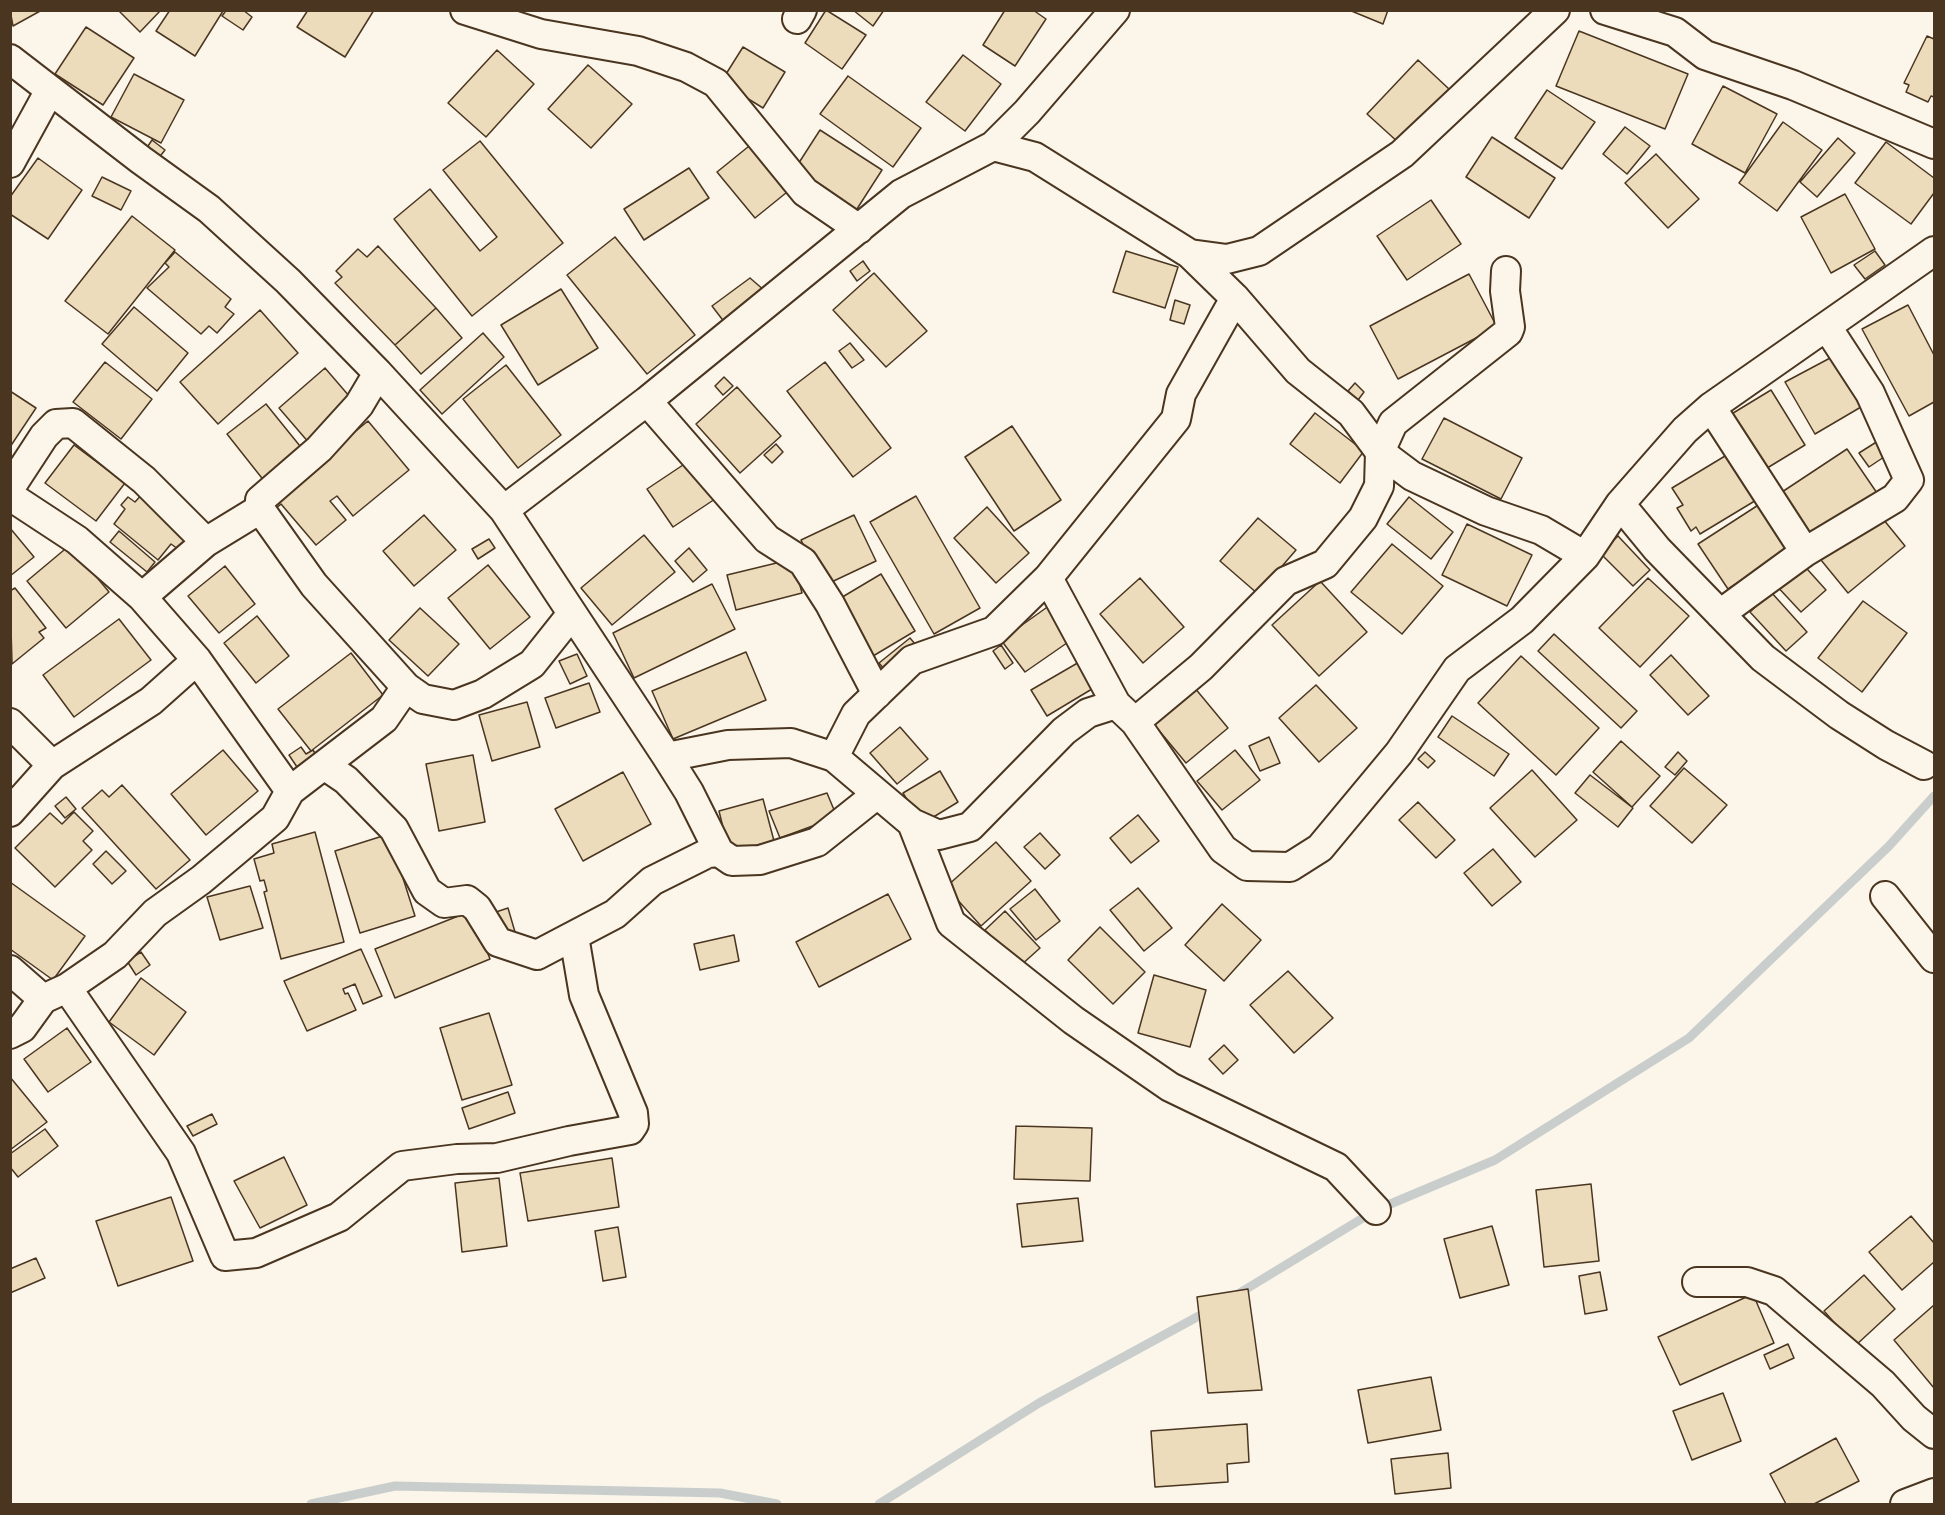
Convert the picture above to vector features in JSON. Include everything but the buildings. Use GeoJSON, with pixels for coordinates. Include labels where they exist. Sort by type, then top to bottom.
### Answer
{"type":"FeatureCollection","features":[{"type":"Feature","properties":{"kind":"street"},"geometry":{"type":"LineString","coordinates":[[465,10],[541,34],[638,51],[686,67],[716,83],[805,192],[858,229]]}},
{"type":"Feature","properties":{"kind":"street"},"geometry":{"type":"LineString","coordinates":[[504,510],[647,401],[902,194],[993,146],[1027,112],[1115,10]]}},
{"type":"Feature","properties":{"kind":"street"},"geometry":{"type":"LineString","coordinates":[[1190,254],[1227,259],[1259,251],[1402,154],[1555,10]]}},
{"type":"Feature","properties":{"kind":"street"},"geometry":{"type":"LineString","coordinates":[[1605,10],[1679,21],[1705,55],[1793,85],[1935,144]]}},
{"type":"Feature","properties":{"kind":"street"},"geometry":{"type":"LineString","coordinates":[[10,59],[209,209],[288,281],[378,373],[504,510],[571,615],[668,757],[689,792],[719,852],[732,861],[760,860],[817,842],[876,795]]}},
{"type":"Feature","properties":{"kind":"street"},"geometry":{"type":"LineString","coordinates":[[10,163],[50,90]]}},
{"type":"Feature","properties":{"kind":"street"},"geometry":{"type":"LineString","coordinates":[[993,146],[1035,157],[1190,254],[1235,298],[1298,371],[1351,412],[1380,452],[1412,476],[1486,511],[1541,530],[1586,556]]}},
{"type":"Feature","properties":{"kind":"street"},"geometry":{"type":"LineString","coordinates":[[1048,579],[1126,713],[1222,849],[1247,866],[1290,867],[1320,848],[1399,753],[1456,669],[1522,621],[1586,556],[1620,504],[1685,430],[1711,407],[1935,251]]}},
{"type":"Feature","properties":{"kind":"street"},"geometry":{"type":"LineString","coordinates":[[668,757],[728,746],[791,743],[834,757],[876,795],[912,823],[939,835],[970,827],[1064,731],[1088,713],[1126,713],[1201,667],[1286,581],[1324,564],[1363,518],[1379,486],[1380,452],[1393,423],[1508,332],[1510,327],[1505,291],[1506,272]]}},
{"type":"Feature","properties":{"kind":"street"},"geometry":{"type":"LineString","coordinates":[[834,757],[856,714],[912,660],[994,631],[1048,579],[1176,419],[1181,394],[1235,298]]}},
{"type":"Feature","properties":{"kind":"street"},"geometry":{"type":"LineString","coordinates":[[1720,614],[1804,552],[1895,498],[1909,480],[1870,393],[1827,327]]}},
{"type":"Feature","properties":{"kind":"street"},"geometry":{"type":"LineString","coordinates":[[378,373],[359,405],[320,449],[260,500],[260,509],[314,585],[406,687],[423,699],[454,705],[483,694],[532,664],[571,615]]}},
{"type":"Feature","properties":{"kind":"street"},"geometry":{"type":"LineString","coordinates":[[647,401],[767,538],[803,562],[830,604],[877,694]]}},
{"type":"Feature","properties":{"kind":"street"},"geometry":{"type":"LineString","coordinates":[[1711,407],[1804,552]]}},
{"type":"Feature","properties":{"kind":"street"},"geometry":{"type":"LineString","coordinates":[[10,488],[44,436],[56,424],[72,423],[144,480],[206,542]]}},
{"type":"Feature","properties":{"kind":"street"},"geometry":{"type":"LineString","coordinates":[[10,496],[77,540],[142,597],[197,660],[290,791]]}},
{"type":"Feature","properties":{"kind":"street"},"geometry":{"type":"LineString","coordinates":[[1620,504],[1657,549],[1762,658],[1886,746],[1924,765]]}},
{"type":"Feature","properties":{"kind":"street"},"geometry":{"type":"LineString","coordinates":[[142,597],[206,542],[260,509]]}},
{"type":"Feature","properties":{"kind":"street"},"geometry":{"type":"LineString","coordinates":[[10,812],[52,765],[151,701],[197,660]]}},
{"type":"Feature","properties":{"kind":"street"},"geometry":{"type":"LineString","coordinates":[[10,1034],[22,1028],[55,993],[115,955],[155,913],[201,880],[276,818],[290,791],[384,719],[406,687]]}},
{"type":"Feature","properties":{"kind":"street"},"geometry":{"type":"LineString","coordinates":[[10,723],[52,765]]}},
{"type":"Feature","properties":{"kind":"street"},"geometry":{"type":"LineString","coordinates":[[324,765],[346,780],[394,829],[427,891],[444,903],[466,900],[477,908],[498,942],[537,955],[615,914],[652,881],[708,853],[719,852]]}},
{"type":"Feature","properties":{"kind":"street"},"geometry":{"type":"LineString","coordinates":[[912,823],[951,923],[1073,1020],[1170,1087],[1336,1167],[1376,1210]]}},
{"type":"Feature","properties":{"kind":"street"},"geometry":{"type":"LineString","coordinates":[[1885,896],[1935,958]]}},
{"type":"Feature","properties":{"kind":"street"},"geometry":{"type":"LineString","coordinates":[[10,969],[55,993],[181,1153],[225,1256],[256,1253],[339,1217],[402,1166],[457,1159],[497,1158],[569,1141],[630,1130],[634,1124],[633,1113],[584,995],[574,936]]}},
{"type":"Feature","properties":{"kind":"street"},"geometry":{"type":"LineString","coordinates":[[1697,1282],[1747,1282],[1774,1291],[1883,1384],[1914,1418],[1935,1434]]}},
{"type":"Feature","properties":{"kind":"street"},"geometry":{"type":"LineString","coordinates":[[1905,1504],[1935,1493]]}},
{"type":"Feature","properties":{"kind":"waterway"},"geometry":{"type":"LineString","coordinates":[[1238,1294],[1376,1210],[1495,1160],[1689,1038],[1889,846],[1934,796]]}},
{"type":"Feature","properties":{"kind":"waterway"},"geometry":{"type":"LineString","coordinates":[[879,1504],[1039,1403],[1208,1311]]}},
{"type":"Feature","properties":{"kind":"waterway"},"geometry":{"type":"LineString","coordinates":[[311,1504],[395,1486],[720,1493],[777,1504]]}}]}
